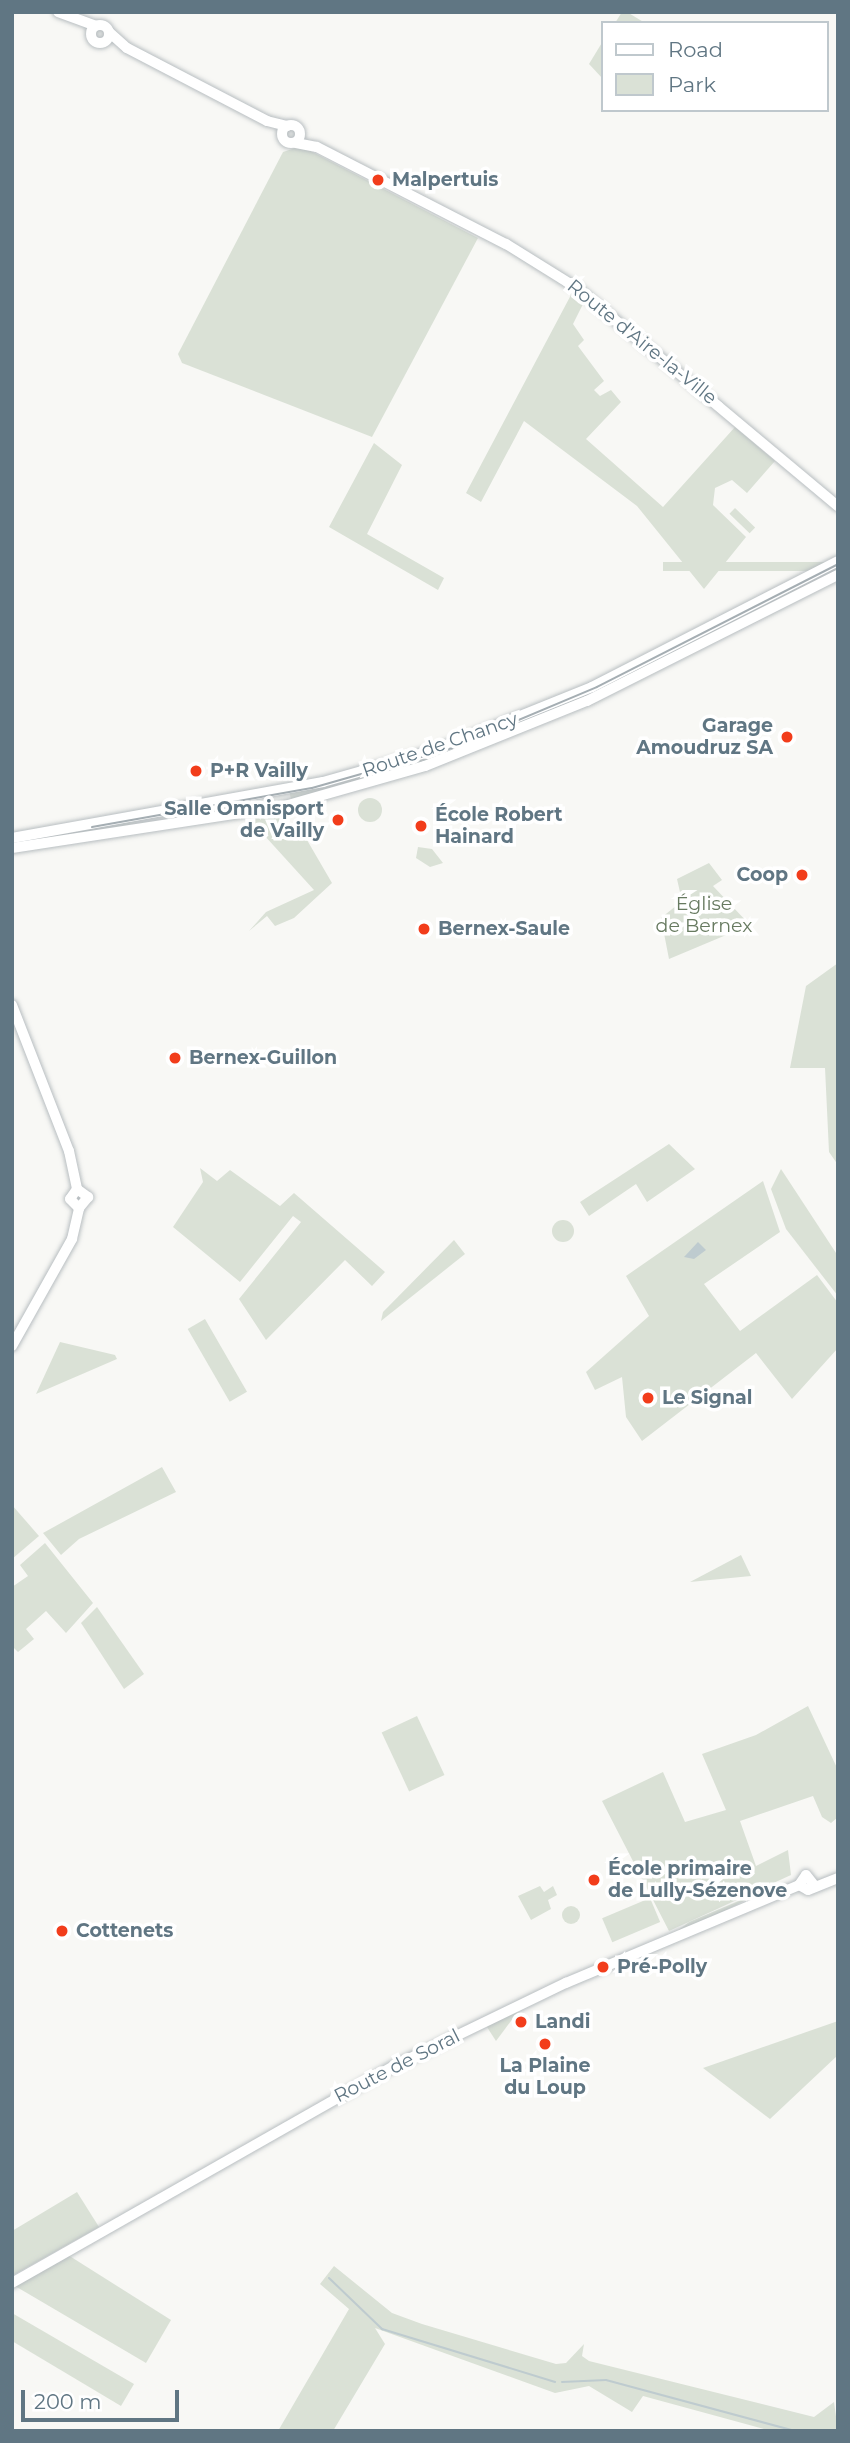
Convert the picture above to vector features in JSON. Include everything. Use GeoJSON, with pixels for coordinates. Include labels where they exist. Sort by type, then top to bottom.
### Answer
{"type":"FeatureCollection","features":[{"type":"Feature","properties":{"kind":"main road"},"geometry":{"type":"LineString","coordinates":[[58,12],[75,21],[109,32],[127,48],[267,121],[287,125],[282,136],[267,121]]}},
{"type":"Feature","properties":{"kind":"main road"},"geometry":{"type":"LineString","coordinates":[[75,21],[91,37],[103,43],[127,48]]}},
{"type":"Feature","properties":{"kind":"main road"},"geometry":{"type":"LineString","coordinates":[[91,37],[96,26]]}},
{"type":"Feature","properties":{"kind":"main road"},"geometry":{"type":"LineString","coordinates":[[103,43],[109,32]]}},
{"type":"Feature","properties":{"kind":"main road","name":"Route d'Aire-la-Ville"},"geometry":{"type":"LineString","coordinates":[[287,125],[301,132],[317,147],[577,288],[838,506]]}},
{"type":"Feature","properties":{"kind":"main road"},"geometry":{"type":"LineString","coordinates":[[296,143],[301,132]]}},
{"type":"Feature","properties":{"kind":"main road","name":"Route d'Aire-la-Ville"},"geometry":{"type":"LineString","coordinates":[[282,136],[296,143],[317,147]]}},
{"type":"Feature","properties":{"kind":"main road","name":"Route de Chancy"},"geometry":{"type":"LineString","coordinates":[[12,838],[270,791],[378,768],[516,720],[838,561]]}},
{"type":"Feature","properties":{"kind":"main road","name":"Route de Chancy"},"geometry":{"type":"LineString","coordinates":[[12,848],[286,804],[425,766],[522,730],[838,575]]}},
{"type":"Feature","properties":{"kind":"main road"},"geometry":{"type":"LineString","coordinates":[[284,788],[286,804]]}},
{"type":"Feature","properties":{"kind":"main road"},"geometry":{"type":"LineString","coordinates":[[270,791],[272,806]]}},
{"type":"Feature","properties":{"kind":"main road"},"geometry":{"type":"LineString","coordinates":[[12,1005],[69,1151],[77,1189],[70,1199],[79,1208],[72,1239],[12,1346]]}},
{"type":"Feature","properties":{"kind":"main road","name":"Route de Soral"},"geometry":{"type":"LineString","coordinates":[[12,2283],[396,2065],[571,1981],[799,1885],[806,1890],[813,1881],[838,1876]]}},
{"type":"Feature","properties":{"kind":"green space"},"geometry":{"type":"Polygon","coordinates":[[[622,12],[627,12],[642,21],[616,21],[622,12]]]}},
{"type":"Feature","properties":{"kind":"green space"},"geometry":{"type":"Polygon","coordinates":[[[602,43],[602,78],[589,64],[602,43]]]}},
{"type":"Feature","properties":{"kind":"green space"},"geometry":{"type":"Polygon","coordinates":[[[301,146],[478,238],[372,437],[182,363],[178,354],[283,152],[301,146]]]}},
{"type":"Feature","properties":{"kind":"green space"},"geometry":{"type":"Polygon","coordinates":[[[572,293],[584,302],[573,324],[584,340],[578,346],[604,381],[594,390],[600,396],[611,390],[621,402],[586,439],[663,507],[735,427],[775,461],[747,493],[732,480],[715,488],[713,505],[746,537],[704,589],[637,506],[524,421],[481,502],[466,493],[572,293]]]}},
{"type":"Feature","properties":{"kind":"green space"},"geometry":{"type":"Polygon","coordinates":[[[374,443],[402,465],[367,534],[444,578],[438,590],[329,527],[374,443]]]}},
{"type":"Feature","properties":{"kind":"green space"},"geometry":{"type":"Polygon","coordinates":[[[735,508],[755,527],[750,533],[729,514],[735,508]]]}},
{"type":"Feature","properties":{"kind":"green space"},"geometry":{"type":"Polygon","coordinates":[[[663,562],[838,562],[838,571],[663,571],[663,562]]]}},
{"type":"Feature","properties":{"kind":"green space"},"geometry":{"type":"Polygon","coordinates":[[[674,648],[677,655],[606,690],[499,732],[674,648]]]}},
{"type":"Feature","properties":{"kind":"green space"},"geometry":{"type":"Polygon","coordinates":[[[492,732],[495,739],[459,752],[291,799],[289,791],[492,732]]]}},
{"type":"Feature","properties":{"kind":"green space"},"geometry":{"type":"Polygon","coordinates":[[[258,797],[222,808],[266,801],[266,804],[196,816],[194,808],[258,797]]]}},
{"type":"Feature","properties":{"kind":"green space"},"geometry":{"type":"Polygon","coordinates":[[[370,798],[379,801],[382,810],[379,819],[370,822],[361,819],[358,810],[361,801],[370,798]]]}},
{"type":"Feature","properties":{"kind":"green space"},"geometry":{"type":"Polygon","coordinates":[[[264,811],[300,828],[332,883],[294,918],[275,926],[267,916],[249,931],[266,912],[314,890],[245,814],[264,811]]]}},
{"type":"Feature","properties":{"kind":"green space"},"geometry":{"type":"Polygon","coordinates":[[[131,819],[129,825],[12,845],[12,840],[131,819]]]}},
{"type":"Feature","properties":{"kind":"green space"},"geometry":{"type":"Polygon","coordinates":[[[418,847],[432,849],[443,863],[430,867],[416,858],[418,847]]]}},
{"type":"Feature","properties":{"kind":"green space","name":"Église de Bernex"},"geometry":{"type":"Polygon","coordinates":[[[709,863],[722,880],[713,886],[750,925],[669,959],[661,918],[682,901],[677,879],[709,863]]]}},
{"type":"Feature","properties":{"kind":"green space"},"geometry":{"type":"Polygon","coordinates":[[[838,963],[838,1165],[829,1152],[825,1068],[790,1068],[806,986],[838,963]]]}},
{"type":"Feature","properties":{"kind":"green space"},"geometry":{"type":"Polygon","coordinates":[[[669,1144],[695,1169],[647,1202],[636,1184],[589,1216],[580,1202],[669,1144]]]}},
{"type":"Feature","properties":{"kind":"green space"},"geometry":{"type":"Polygon","coordinates":[[[200,1168],[217,1181],[230,1170],[280,1206],[294,1193],[385,1272],[372,1286],[345,1260],[266,1340],[239,1299],[301,1222],[293,1216],[240,1282],[173,1227],[203,1182],[200,1168]]]}},
{"type":"Feature","properties":{"kind":"green space"},"geometry":{"type":"Polygon","coordinates":[[[781,1169],[838,1256],[838,1296],[786,1229],[771,1189],[781,1169]]]}},
{"type":"Feature","properties":{"kind":"green space"},"geometry":{"type":"Polygon","coordinates":[[[763,1181],[780,1232],[704,1284],[740,1331],[817,1275],[838,1303],[838,1348],[792,1399],[756,1353],[642,1441],[626,1417],[622,1377],[595,1390],[586,1372],[649,1316],[626,1276],[763,1181]]]}},
{"type":"Feature","properties":{"kind":"green space"},"geometry":{"type":"Polygon","coordinates":[[[563,1220],[571,1223],[574,1231],[571,1239],[563,1242],[555,1239],[552,1231],[555,1223],[563,1220]]]}},
{"type":"Feature","properties":{"kind":"green space"},"geometry":{"type":"Polygon","coordinates":[[[454,1240],[465,1254],[381,1321],[383,1312],[454,1240]]]}},
{"type":"Feature","properties":{"kind":"green space"},"geometry":{"type":"Polygon","coordinates":[[[205,1319],[247,1392],[230,1402],[188,1329],[205,1319]]]}},
{"type":"Feature","properties":{"kind":"green space"},"geometry":{"type":"Polygon","coordinates":[[[60,1342],[115,1355],[117,1359],[36,1394],[60,1342]]]}},
{"type":"Feature","properties":{"kind":"green space"},"geometry":{"type":"Polygon","coordinates":[[[162,1467],[176,1492],[79,1539],[61,1555],[43,1533],[162,1467]]]}},
{"type":"Feature","properties":{"kind":"green space"},"geometry":{"type":"Polygon","coordinates":[[[12,1505],[39,1536],[12,1559],[12,1505]]]}},
{"type":"Feature","properties":{"kind":"green space"},"geometry":{"type":"Polygon","coordinates":[[[45,1543],[93,1603],[66,1633],[46,1611],[26,1629],[34,1639],[18,1652],[12,1646],[12,1587],[28,1576],[20,1565],[45,1543]]]}},
{"type":"Feature","properties":{"kind":"green space"},"geometry":{"type":"Polygon","coordinates":[[[741,1555],[751,1576],[690,1582],[741,1555]]]}},
{"type":"Feature","properties":{"kind":"green space"},"geometry":{"type":"Polygon","coordinates":[[[97,1607],[144,1674],[124,1689],[81,1623],[97,1607]]]}},
{"type":"Feature","properties":{"kind":"green space"},"geometry":{"type":"Polygon","coordinates":[[[808,1706],[838,1770],[838,1817],[831,1823],[822,1817],[813,1796],[740,1821],[756,1866],[788,1850],[791,1875],[669,1931],[602,1801],[663,1772],[685,1822],[726,1810],[702,1754],[756,1735],[808,1706]]]}},
{"type":"Feature","properties":{"kind":"green space"},"geometry":{"type":"Polygon","coordinates":[[[417,1716],[444,1775],[409,1791],[382,1732],[417,1716]]]}},
{"type":"Feature","properties":{"kind":"green space"},"geometry":{"type":"Polygon","coordinates":[[[540,1886],[544,1892],[553,1886],[557,1895],[548,1900],[551,1909],[531,1920],[518,1896],[540,1886]]]}},
{"type":"Feature","properties":{"kind":"green space"},"geometry":{"type":"Polygon","coordinates":[[[772,1887],[700,1923],[676,1932],[689,1922],[772,1887]]]}},
{"type":"Feature","properties":{"kind":"green space"},"geometry":{"type":"Polygon","coordinates":[[[650,1898],[660,1922],[612,1942],[602,1918],[650,1898]]]}},
{"type":"Feature","properties":{"kind":"green space"},"geometry":{"type":"Polygon","coordinates":[[[567,1906],[575,1906],[580,1915],[578,1922],[567,1924],[562,1919],[562,1911],[567,1906]]]}},
{"type":"Feature","properties":{"kind":"green space"},"geometry":{"type":"Polygon","coordinates":[[[520,2009],[496,2041],[485,2024],[520,2009]]]}},
{"type":"Feature","properties":{"kind":"green space"},"geometry":{"type":"Polygon","coordinates":[[[838,2021],[838,2055],[770,2119],[703,2068],[838,2021]]]}},
{"type":"Feature","properties":{"kind":"green space"},"geometry":{"type":"Polygon","coordinates":[[[77,2192],[99,2227],[12,2276],[12,2231],[77,2192]]]}},
{"type":"Feature","properties":{"kind":"green space"},"geometry":{"type":"Polygon","coordinates":[[[68,2255],[171,2320],[146,2363],[15,2286],[68,2255]]]}},
{"type":"Feature","properties":{"kind":"green space"},"geometry":{"type":"Polygon","coordinates":[[[334,2266],[392,2313],[422,2324],[556,2364],[566,2363],[584,2344],[582,2356],[589,2361],[814,2417],[834,2402],[838,2431],[771,2431],[643,2396],[632,2412],[589,2386],[555,2393],[375,2328],[385,2344],[333,2431],[278,2431],[349,2309],[320,2284],[334,2266]]]}},
{"type":"Feature","properties":{"kind":"green space"},"geometry":{"type":"Polygon","coordinates":[[[12,2313],[134,2384],[121,2406],[12,2341],[12,2313]]]}},
{"type":"Feature","properties":{"kind":"shaded area"},"geometry":{"type":"Polygon","coordinates":[[[698,1242],[706,1250],[694,1259],[684,1257],[698,1242]]]}},
{"type":"Feature","properties":{"kind":"waterway"},"geometry":{"type":"LineString","coordinates":[[329,2278],[382,2329],[555,2382]]}},
{"type":"Feature","properties":{"kind":"waterway"},"geometry":{"type":"LineString","coordinates":[[562,2382],[606,2380],[795,2431]]}},
{"type":"Feature","properties":{"kind":"tram line"},"geometry":{"type":"LineString","coordinates":[[92,827],[312,788],[452,748],[597,687],[838,564]]}},
{"type":"Feature","properties":{"kind":"place","name":"Malpertuis"},"geometry":{"type":"Point","coordinates":[378,180]}},
{"type":"Feature","properties":{"kind":"place","name":"Garage Amoudruz SA"},"geometry":{"type":"Point","coordinates":[787,737]}},
{"type":"Feature","properties":{"kind":"place","name":"P+R Vailly"},"geometry":{"type":"Point","coordinates":[196,771]}},
{"type":"Feature","properties":{"kind":"place","name":"Salle Omnisport de Vailly"},"geometry":{"type":"Point","coordinates":[338,820]}},
{"type":"Feature","properties":{"kind":"place","name":"École Robert Hainard"},"geometry":{"type":"Point","coordinates":[421,826]}},
{"type":"Feature","properties":{"kind":"place","name":"Coop"},"geometry":{"type":"Point","coordinates":[802,875]}},
{"type":"Feature","properties":{"kind":"place","name":"Bernex-Saule"},"geometry":{"type":"Point","coordinates":[424,929]}},
{"type":"Feature","properties":{"kind":"place","name":"Bernex-Guillon"},"geometry":{"type":"Point","coordinates":[175,1058]}},
{"type":"Feature","properties":{"kind":"place","name":"Le Signal"},"geometry":{"type":"Point","coordinates":[648,1398]}},
{"type":"Feature","properties":{"kind":"place","name":"École primaire de Lully-Sézenove"},"geometry":{"type":"Point","coordinates":[594,1880]}},
{"type":"Feature","properties":{"kind":"place","name":"Cottenets"},"geometry":{"type":"Point","coordinates":[62,1931]}},
{"type":"Feature","properties":{"kind":"place","name":"Pré-Polly"},"geometry":{"type":"Point","coordinates":[603,1967]}},
{"type":"Feature","properties":{"kind":"place","name":"Landi"},"geometry":{"type":"Point","coordinates":[521,2022]}},
{"type":"Feature","properties":{"kind":"place","name":"La Plaine du Loup"},"geometry":{"type":"Point","coordinates":[545,2044]}}]}
